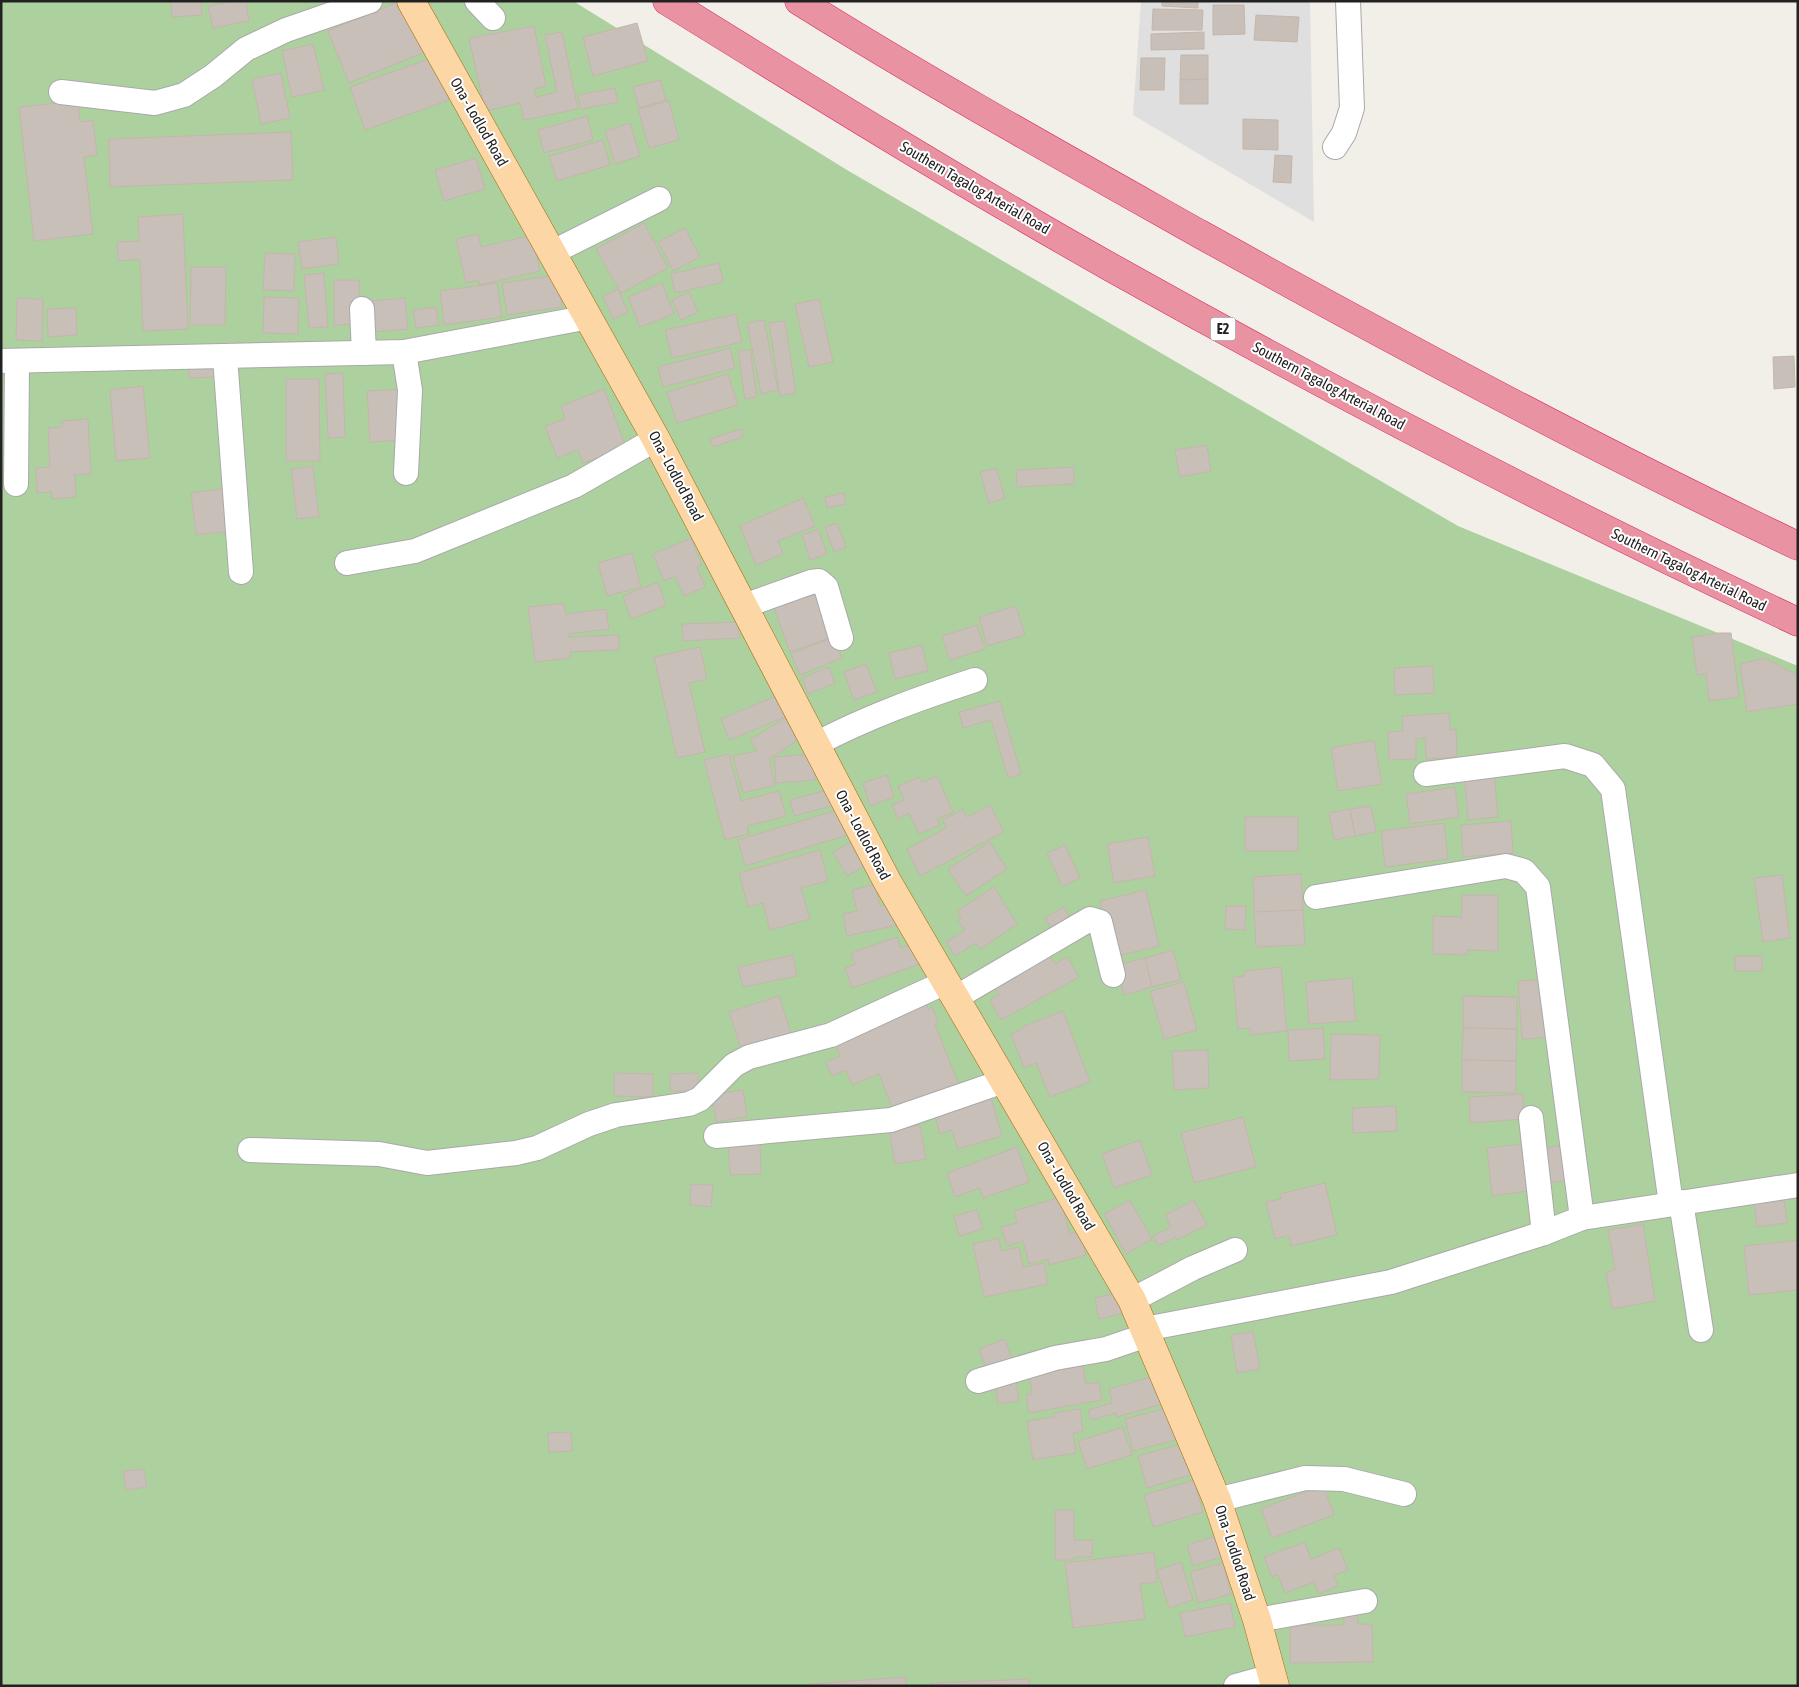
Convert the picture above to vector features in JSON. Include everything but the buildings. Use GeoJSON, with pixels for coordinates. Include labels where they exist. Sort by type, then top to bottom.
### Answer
{"type":"FeatureCollection","features":[{"type":"Feature","properties":{"kind":"highway","name":"Southern Tagalog Arterial Road"},"geometry":{"type":"LineString","coordinates":[[667,1],[856,118],[1110,266],[1267,353],[1371,410],[1648,552],[1798,622]]}},
{"type":"Feature","properties":{"kind":"highway"},"geometry":{"type":"LineString","coordinates":[[799,1],[902,65],[1401,346],[1674,487],[1798,546]]}},
{"type":"Feature","properties":{"kind":"main road","name":"Ona - Lodlod Road"},"geometry":{"type":"LineString","coordinates":[[411,1],[656,439],[887,881],[1132,1300],[1217,1500],[1257,1620],[1274,1681]]}},
{"type":"Feature","properties":{"kind":"street"},"geometry":{"type":"LineString","coordinates":[[61,92],[155,103],[184,95],[246,49],[286,30],[370,1]]}},
{"type":"Feature","properties":{"kind":"street"},"geometry":{"type":"LineString","coordinates":[[1335,147],[1344,133],[1352,108],[1348,1]]}},
{"type":"Feature","properties":{"kind":"street"},"geometry":{"type":"LineString","coordinates":[[553,252],[659,199]]}},
{"type":"Feature","properties":{"kind":"street"},"geometry":{"type":"LineString","coordinates":[[362,309],[364,353]]}},
{"type":"Feature","properties":{"kind":"street"},"geometry":{"type":"LineString","coordinates":[[16,484],[9,362],[404,352],[589,317]]}},
{"type":"Feature","properties":{"kind":"street"},"geometry":{"type":"LineString","coordinates":[[404,352],[410,390],[406,473]]}},
{"type":"Feature","properties":{"kind":"street"},"geometry":{"type":"LineString","coordinates":[[225,357],[241,572]]}},
{"type":"Feature","properties":{"kind":"street"},"geometry":{"type":"LineString","coordinates":[[347,563],[415,551],[574,486],[656,439]]}},
{"type":"Feature","properties":{"kind":"street"},"geometry":{"type":"LineString","coordinates":[[744,606],[811,582],[819,582],[826,587],[841,638]]}},
{"type":"Feature","properties":{"kind":"street"},"geometry":{"type":"LineString","coordinates":[[816,744],[898,705],[975,680]]}},
{"type":"Feature","properties":{"kind":"street"},"geometry":{"type":"LineString","coordinates":[[1426,774],[1565,756],[1594,764],[1613,789],[1676,1203],[1701,1330]]}},
{"type":"Feature","properties":{"kind":"street"},"geometry":{"type":"LineString","coordinates":[[1316,897],[1506,866],[1524,871],[1538,887],[1582,1218]]}},
{"type":"Feature","properties":{"kind":"street"},"geometry":{"type":"LineString","coordinates":[[250,1150],[379,1154],[427,1163],[516,1153],[537,1148],[589,1124],[616,1115],[689,1104],[700,1099],[734,1065],[749,1057],[832,1035],[951,990],[1090,920],[1100,922],[1113,975]]}},
{"type":"Feature","properties":{"kind":"street"},"geometry":{"type":"LineString","coordinates":[[716,1136],[890,1120],[1004,1081]]}},
{"type":"Feature","properties":{"kind":"street"},"geometry":{"type":"LineString","coordinates":[[1531,1118],[1544,1233]]}},
{"type":"Feature","properties":{"kind":"street"},"geometry":{"type":"LineString","coordinates":[[978,1381],[1054,1358],[1106,1349],[1146,1332],[1391,1282],[1544,1233],[1582,1218],[1798,1185]]}},
{"type":"Feature","properties":{"kind":"street"},"geometry":{"type":"LineString","coordinates":[[1132,1300],[1193,1268],[1236,1250]]}},
{"type":"Feature","properties":{"kind":"street"},"geometry":{"type":"LineString","coordinates":[[1217,1500],[1305,1478],[1344,1479],[1404,1494]]}},
{"type":"Feature","properties":{"kind":"street"},"geometry":{"type":"LineString","coordinates":[[1257,1620],[1365,1601]]}},
{"type":"Feature","properties":{"kind":"street"},"geometry":{"type":"LineString","coordinates":[[1236,1686],[1274,1681]]}},
{"type":"Feature","properties":{"kind":"shaded area"},"geometry":{"type":"Polygon","coordinates":[[[1141,1],[1310,1],[1314,222],[1133,115],[1141,1]]]}},
{"type":"Feature","properties":{"kind":"green space"},"geometry":{"type":"Polygon","coordinates":[[[1,1],[573,1],[847,170],[1458,526],[1798,666],[1798,1686],[1,1686],[1,1]]]}}]}
